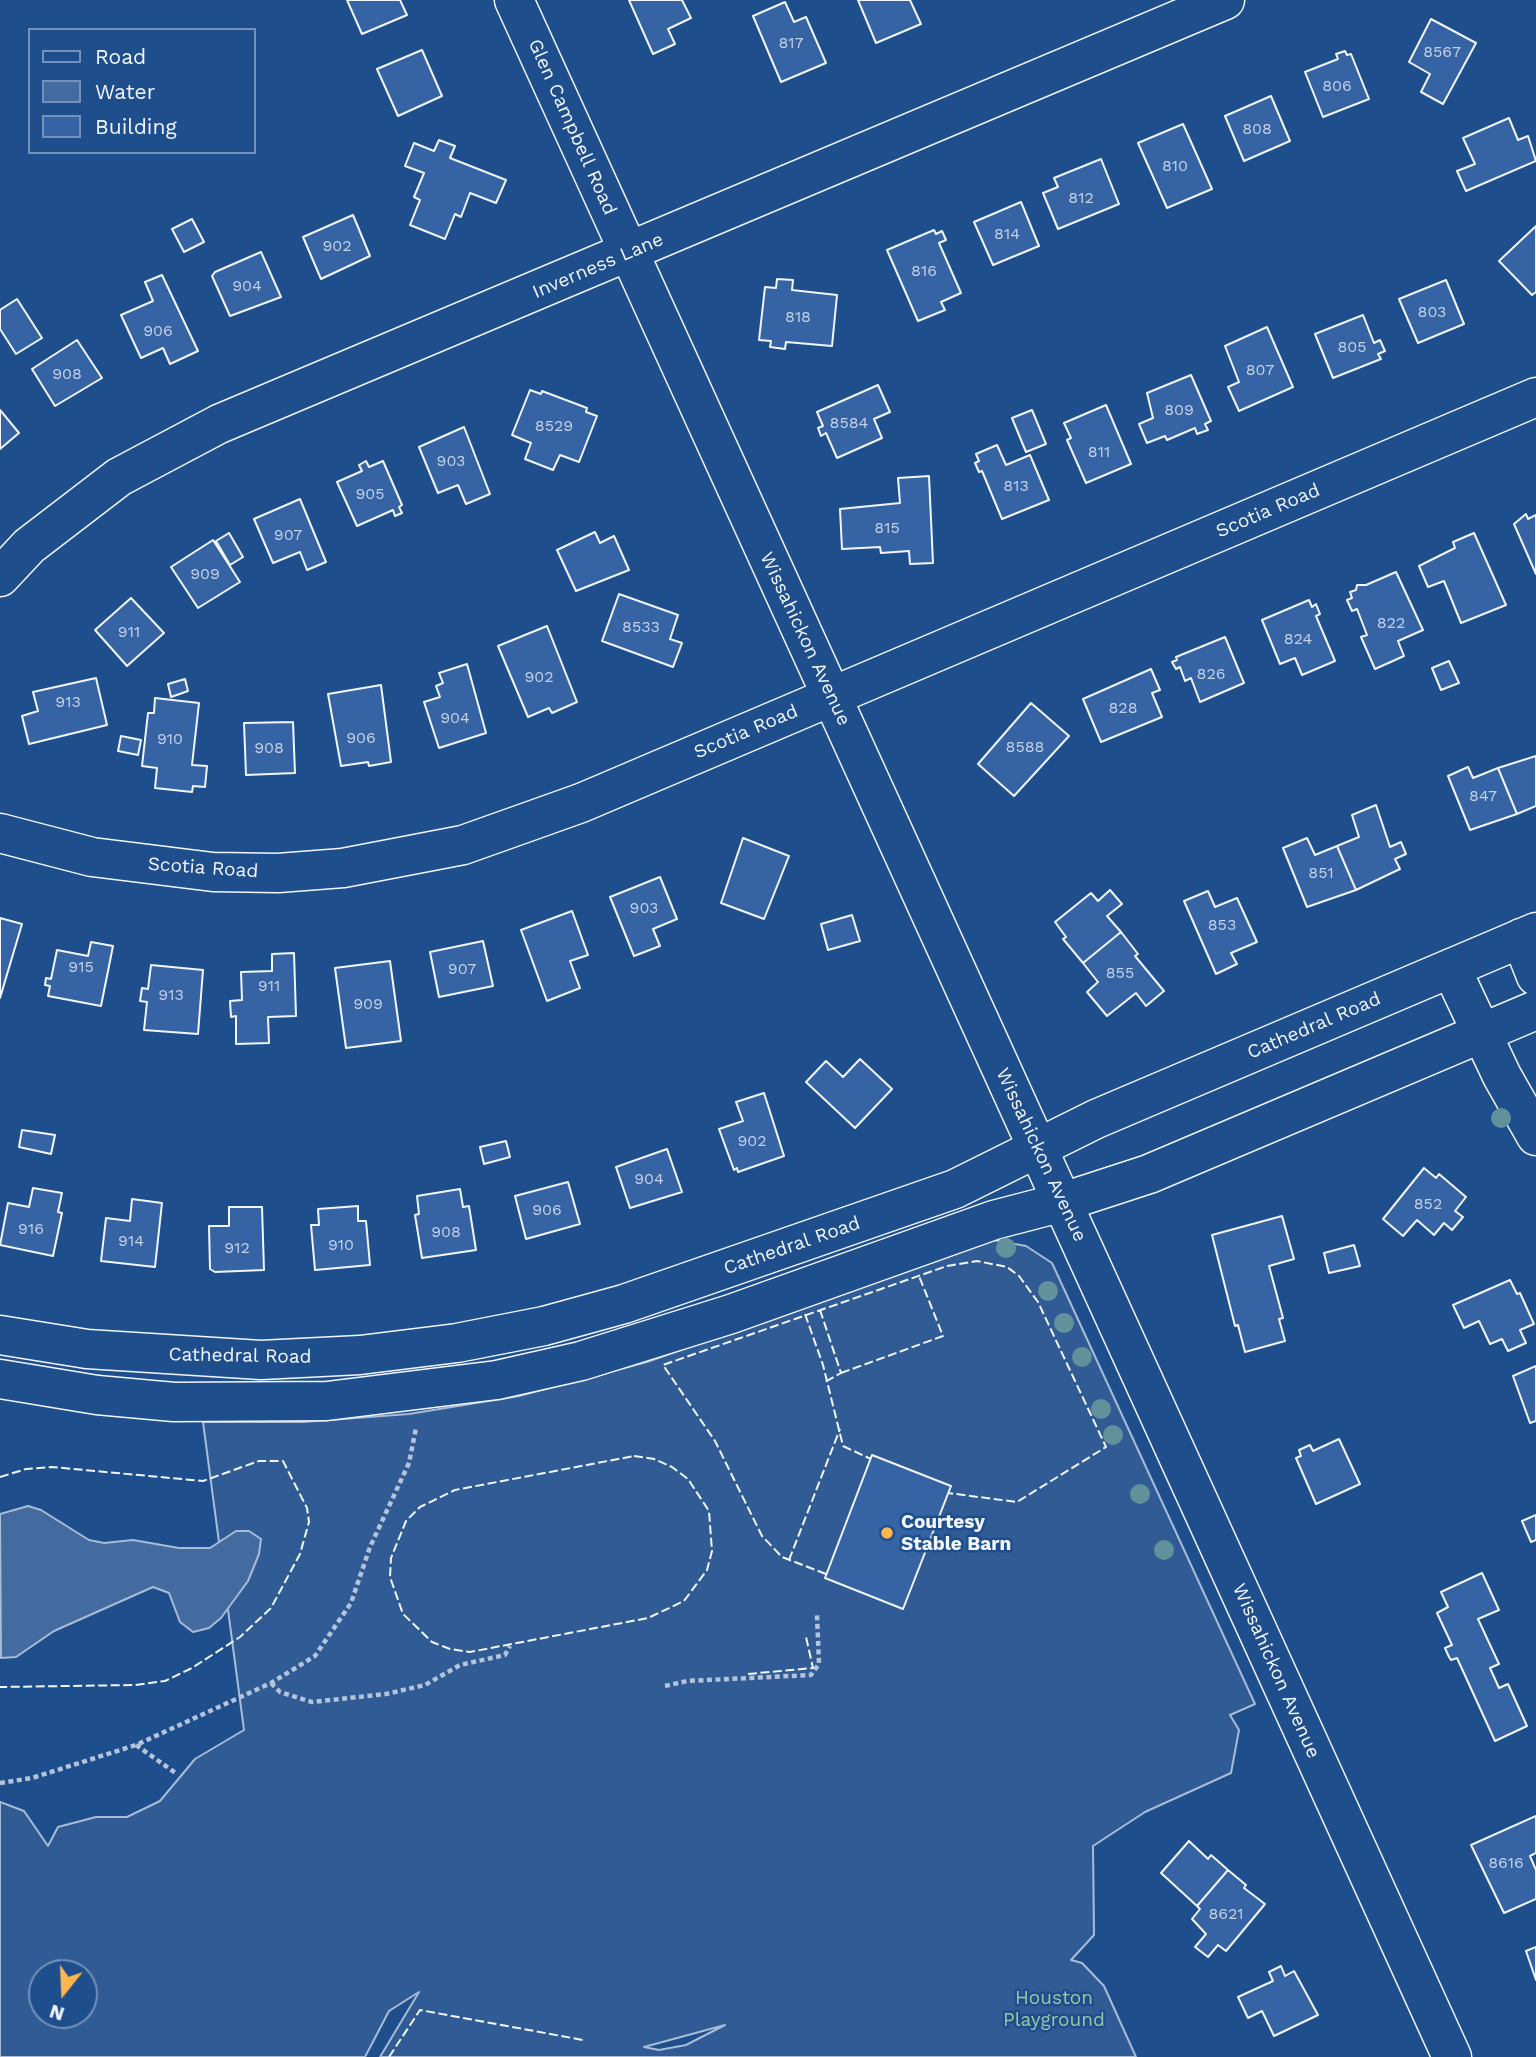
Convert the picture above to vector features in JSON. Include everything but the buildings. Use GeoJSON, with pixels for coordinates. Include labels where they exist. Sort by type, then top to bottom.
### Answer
{"type":"FeatureCollection","features":[{"type":"Feature","properties":{"kind":"street","name":"Glen Campbell Road"},"geometry":{"type":"LineString","coordinates":[[514,0],[629,253]]}},
{"type":"Feature","properties":{"kind":"street","name":"Inverness Lane"},"geometry":{"type":"LineString","coordinates":[[0,578],[29,546],[72,510],[119,477],[219,424],[1225,0]]}},
{"type":"Feature","properties":{"kind":"street","name":"Wissahickon Avenue"},"geometry":{"type":"LineString","coordinates":[[629,253],[1452,2057]]}},
{"type":"Feature","properties":{"kind":"street","name":"Scotia Road"},"geometry":{"type":"LineString","coordinates":[[0,832],[92,857],[213,872],[278,873],[403,858],[463,845],[522,825],[1536,397]]}},
{"type":"Feature","properties":{"kind":"street","name":"Cathedral Road"},"geometry":{"type":"LineString","coordinates":[[0,1335],[101,1350],[261,1360],[360,1355],[457,1343],[544,1326],[624,1304],[955,1189],[1096,1119],[1529,935]]}},
{"type":"Feature","properties":{"kind":"street"},"geometry":{"type":"LineString","coordinates":[[1529,935],[1536,976]]}},
{"type":"Feature","properties":{"kind":"street"},"geometry":{"type":"LineString","coordinates":[[1451,968],[1481,1034],[1536,1136]]}},
{"type":"Feature","properties":{"kind":"street"},"geometry":{"type":"LineString","coordinates":[[0,1379],[97,1395],[174,1402],[327,1401],[417,1392],[497,1380],[581,1362],[730,1314],[993,1220],[1063,1202],[1149,1174],[1536,1010]]}},
{"type":"Feature","properties":{"kind":"path"},"geometry":{"type":"LineString","coordinates":[[0,1783],[32,1778],[136,1745],[271,1684],[314,1656],[351,1603],[370,1547],[409,1463],[417,1424],[417,1392]]}},
{"type":"Feature","properties":{"kind":"path"},"geometry":{"type":"LineString","coordinates":[[665,1686],[687,1681],[811,1675],[819,1664],[817,1615]]}},
{"type":"Feature","properties":{"kind":"path"},"geometry":{"type":"LineString","coordinates":[[271,1684],[280,1692],[312,1702],[386,1694],[425,1685],[460,1665],[505,1656],[510,1646]]}},
{"type":"Feature","properties":{"kind":"path"},"geometry":{"type":"LineString","coordinates":[[136,1745],[177,1774]]}},
{"type":"Feature","properties":{"kind":"shaded area"},"geometry":{"type":"Polygon","coordinates":[[[993,1240],[1026,1246],[1052,1263],[1255,1704],[1230,1715],[1239,1730],[1231,1773],[1145,1812],[1093,1846],[1094,1935],[1071,1960],[1082,1963],[1104,1986],[1136,2057],[380,2057],[419,1992],[389,2011],[365,2057],[0,2057],[0,1802],[24,1811],[48,1846],[58,1827],[96,1817],[127,1817],[160,1801],[195,1759],[244,1730],[203,1422],[303,1422],[409,1414],[519,1396],[647,1362],[993,1240]],[[725,2025],[644,2047],[659,2050],[686,2045],[725,2025]]]}},
{"type":"Feature","properties":{"kind":"water"},"geometry":{"type":"Polygon","coordinates":[[[28,1506],[41,1510],[89,1540],[104,1543],[133,1540],[179,1548],[210,1548],[236,1531],[249,1531],[261,1539],[259,1554],[248,1581],[221,1618],[209,1628],[193,1632],[180,1622],[169,1593],[153,1587],[54,1631],[16,1657],[1,1658],[0,1514],[28,1506]]]}},
{"type":"Feature","properties":{"kind":"fence"},"geometry":{"type":"LineString","coordinates":[[826,1574],[782,1557],[762,1536],[715,1441],[663,1365],[947,1266],[977,1261],[1007,1267],[1019,1276],[1038,1302],[1106,1447],[1017,1502],[948,1493]]}},
{"type":"Feature","properties":{"kind":"fence"},"geometry":{"type":"LineString","coordinates":[[841,1373],[943,1336],[919,1276]]}},
{"type":"Feature","properties":{"kind":"fence"},"geometry":{"type":"LineString","coordinates":[[820,1310],[841,1373],[825,1382]]}},
{"type":"Feature","properties":{"kind":"fence"},"geometry":{"type":"LineString","coordinates":[[805,1314],[823,1365],[843,1446],[871,1459]]}},
{"type":"Feature","properties":{"kind":"fence"},"geometry":{"type":"LineString","coordinates":[[789,1560],[840,1429]]}},
{"type":"Feature","properties":{"kind":"fence"},"geometry":{"type":"LineString","coordinates":[[634,1456],[654,1459],[672,1467],[688,1479],[709,1511],[712,1551],[707,1570],[684,1601],[648,1618],[470,1652],[450,1649],[432,1642],[403,1614],[390,1577],[391,1558],[406,1521],[420,1507],[455,1490],[634,1456]]}},
{"type":"Feature","properties":{"kind":"fence"},"geometry":{"type":"LineString","coordinates":[[0,1477],[26,1469],[52,1467],[203,1481],[259,1461],[283,1461],[307,1508],[309,1522],[300,1554],[271,1608],[240,1637],[192,1668],[165,1681],[135,1685],[0,1687]]}},
{"type":"Feature","properties":{"kind":"fence"},"geometry":{"type":"LineString","coordinates":[[748,1674],[813,1668],[806,1637]]}},
{"type":"Feature","properties":{"kind":"fence"},"geometry":{"type":"LineString","coordinates":[[389,2057],[420,2010],[583,2040]]}},
{"type":"Feature","properties":{"kind":"place","name":"Courtesy Stable Barn"},"geometry":{"type":"Point","coordinates":[887,1533]}},
{"type":"Feature","properties":{"kind":"park label","name":"Houston Playground"},"geometry":{"type":"Point","coordinates":[1054,2009]}}]}
